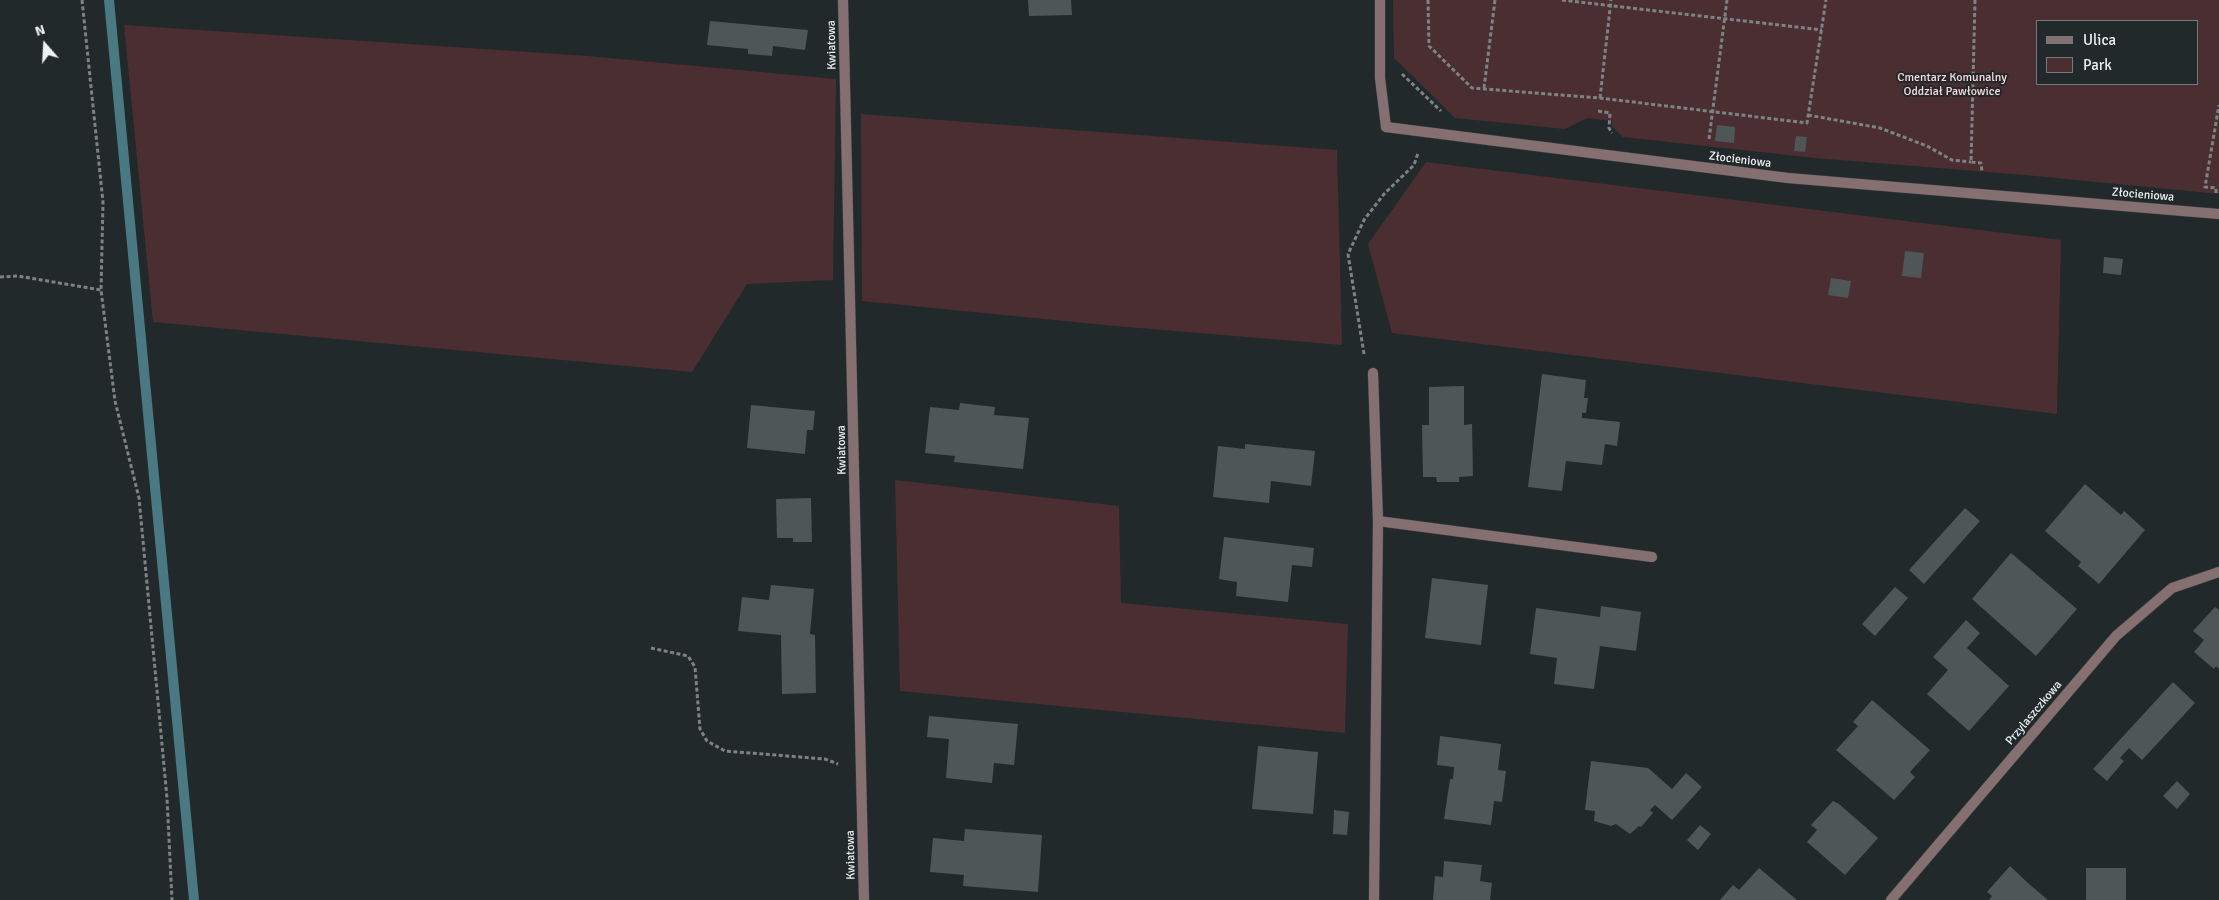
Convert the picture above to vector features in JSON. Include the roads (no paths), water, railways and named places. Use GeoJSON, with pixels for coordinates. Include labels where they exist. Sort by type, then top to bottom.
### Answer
{"type":"FeatureCollection","features":[{"type":"Feature","properties":{"kind":"street","name":"Kwiatowa"},"geometry":{"type":"LineString","coordinates":[[843,0],[864,900]]}},
{"type":"Feature","properties":{"kind":"street","name":"Złocieniowa"},"geometry":{"type":"LineString","coordinates":[[1380,0],[1380,78],[1386,127],[1788,178],[2216,214]]}},
{"type":"Feature","properties":{"kind":"street"},"geometry":{"type":"LineString","coordinates":[[1373,373],[1378,521],[1374,900]]}},
{"type":"Feature","properties":{"kind":"street"},"geometry":{"type":"LineString","coordinates":[[1378,521],[1652,557]]}},
{"type":"Feature","properties":{"kind":"street","name":"Przylaszczkowa"},"geometry":{"type":"LineString","coordinates":[[1890,900],[2116,636],[2172,588],[2219,572]]}},
{"type":"Feature","properties":{"kind":"waterway"},"geometry":{"type":"LineString","coordinates":[[109,0],[194,900]]}},
{"type":"Feature","properties":{"kind":"park label","name":"Cmentarz Komunalny Oddział Pawłowice"},"geometry":{"type":"Point","coordinates":[1952,85]}}]}
